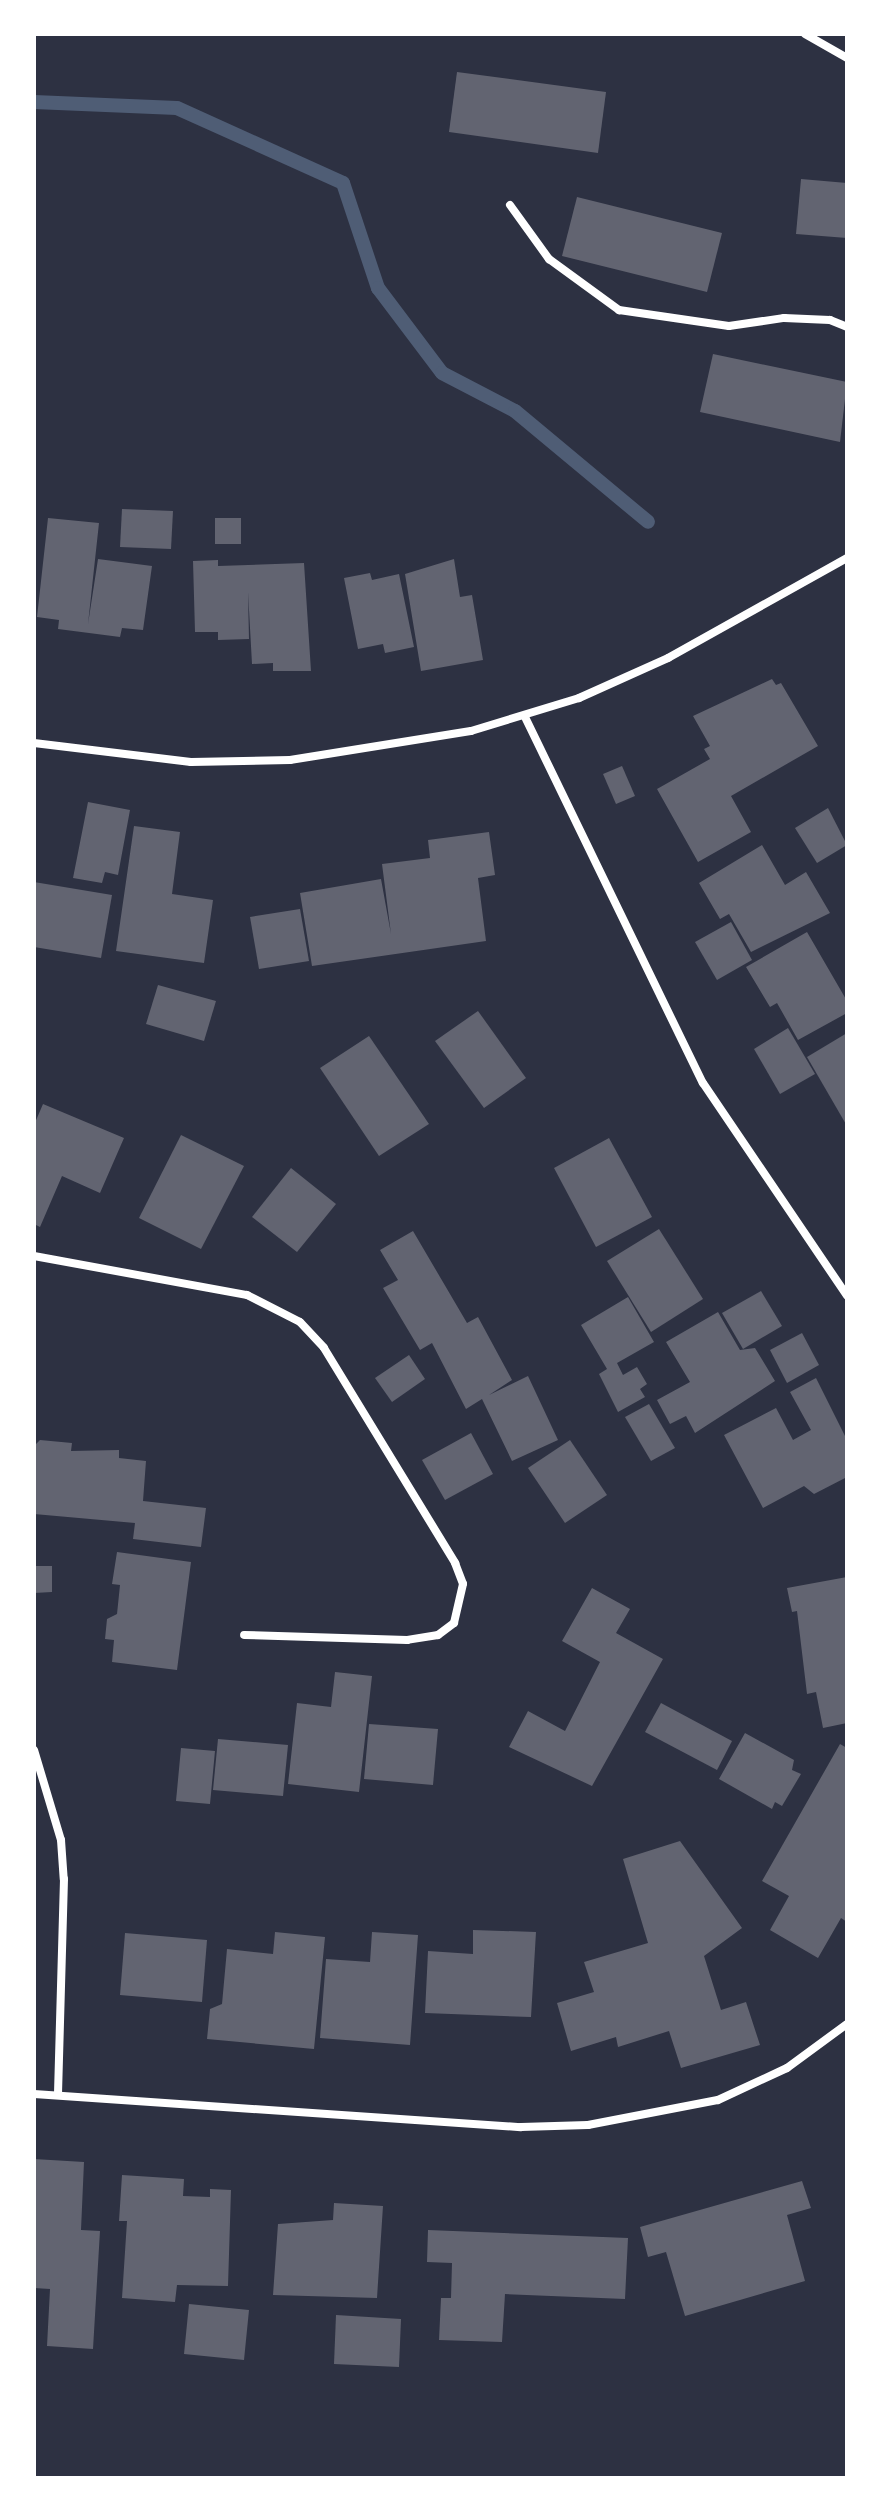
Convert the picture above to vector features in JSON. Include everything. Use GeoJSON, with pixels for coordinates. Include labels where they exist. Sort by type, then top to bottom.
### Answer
{"type":"FeatureCollection","features":[{"type":"Feature","properties":{"kind":"street"},"geometry":{"type":"LineString","coordinates":[[805,34],[847,58]]}},
{"type":"Feature","properties":{"kind":"street"},"geometry":{"type":"LineString","coordinates":[[510,205],[549,259],[619,310],[729,326],[784,318],[830,320],[847,327]]}},
{"type":"Feature","properties":{"kind":"street"},"geometry":{"type":"LineString","coordinates":[[34,743],[191,762],[290,760],[378,749],[525,717],[668,658],[847,558]]}},
{"type":"Feature","properties":{"kind":"street"},"geometry":{"type":"LineString","coordinates":[[525,717],[703,1083],[847,1296]]}},
{"type":"Feature","properties":{"kind":"street"},"geometry":{"type":"LineString","coordinates":[[34,1256],[247,1295],[300,1322],[324,1348],[455,1563],[463,1584],[454,1623],[438,1635],[407,1640],[244,1635]]}},
{"type":"Feature","properties":{"kind":"street"},"geometry":{"type":"LineString","coordinates":[[34,1750],[61,1840],[64,1879],[58,2095]]}},
{"type":"Feature","properties":{"kind":"street"},"geometry":{"type":"LineString","coordinates":[[34,2094],[521,2127],[588,2125],[718,2100],[787,2068],[847,2024]]}},
{"type":"Feature","properties":{"kind":"building"},"geometry":{"type":"Polygon","coordinates":[[[457,72],[606,92],[598,153],[449,132],[457,72]]]}},
{"type":"Feature","properties":{"kind":"building"},"geometry":{"type":"Polygon","coordinates":[[[801,179],[847,183],[847,238],[796,234],[801,179]]]}},
{"type":"Feature","properties":{"kind":"building"},"geometry":{"type":"Polygon","coordinates":[[[577,197],[722,233],[707,292],[562,256],[577,197]]]}},
{"type":"Feature","properties":{"kind":"building"},"geometry":{"type":"Polygon","coordinates":[[[713,354],[847,382],[840,442],[700,412],[713,354]]]}},
{"type":"Feature","properties":{"kind":"building"},"geometry":{"type":"Polygon","coordinates":[[[122,509],[173,511],[171,549],[120,547],[122,509]]]}},
{"type":"Feature","properties":{"kind":"building"},"geometry":{"type":"Polygon","coordinates":[[[48,518],[99,523],[88,624],[98,559],[152,566],[143,630],[122,628],[120,637],[58,629],[59,620],[37,617],[48,518]]]}},
{"type":"Feature","properties":{"kind":"building"},"geometry":{"type":"Polygon","coordinates":[[[215,518],[241,518],[241,544],[215,544],[215,518]]]}},
{"type":"Feature","properties":{"kind":"building"},"geometry":{"type":"Polygon","coordinates":[[[454,559],[460,597],[472,595],[483,660],[421,671],[405,574],[454,559]]]}},
{"type":"Feature","properties":{"kind":"building"},"geometry":{"type":"Polygon","coordinates":[[[218,560],[218,566],[304,563],[311,671],[273,671],[273,663],[252,664],[248,592],[249,639],[218,640],[218,632],[195,632],[193,561],[218,560]]]}},
{"type":"Feature","properties":{"kind":"building"},"geometry":{"type":"Polygon","coordinates":[[[370,573],[372,580],[399,574],[414,647],[385,653],[383,644],[358,649],[344,578],[370,573]]]}},
{"type":"Feature","properties":{"kind":"building"},"geometry":{"type":"Polygon","coordinates":[[[772,679],[776,685],[781,683],[818,746],[731,796],[751,832],[698,862],[657,789],[710,759],[704,749],[710,746],[693,716],[772,679]]]}},
{"type":"Feature","properties":{"kind":"building"},"geometry":{"type":"Polygon","coordinates":[[[622,766],[635,796],[616,804],[603,774],[622,766]]]}},
{"type":"Feature","properties":{"kind":"building"},"geometry":{"type":"Polygon","coordinates":[[[88,802],[130,810],[118,875],[105,872],[102,883],[73,878],[88,802]]]}},
{"type":"Feature","properties":{"kind":"building"},"geometry":{"type":"Polygon","coordinates":[[[828,808],[847,845],[817,863],[795,828],[828,808]]]}},
{"type":"Feature","properties":{"kind":"building"},"geometry":{"type":"Polygon","coordinates":[[[134,826],[180,832],[172,894],[213,900],[204,963],[116,951],[134,826]]]}},
{"type":"Feature","properties":{"kind":"building"},"geometry":{"type":"Polygon","coordinates":[[[489,832],[495,875],[478,878],[486,941],[312,966],[300,893],[381,879],[391,934],[382,864],[430,858],[428,840],[489,832]]]}},
{"type":"Feature","properties":{"kind":"building"},"geometry":{"type":"Polygon","coordinates":[[[762,845],[785,885],[806,872],[830,913],[751,952],[729,914],[720,919],[699,883],[762,845]]]}},
{"type":"Feature","properties":{"kind":"building"},"geometry":{"type":"Polygon","coordinates":[[[34,882],[112,895],[101,958],[34,947],[34,882]]]}},
{"type":"Feature","properties":{"kind":"building"},"geometry":{"type":"Polygon","coordinates":[[[300,909],[309,961],[259,969],[250,917],[300,909]]]}},
{"type":"Feature","properties":{"kind":"building"},"geometry":{"type":"Polygon","coordinates":[[[731,922],[752,960],[717,980],[695,942],[731,922]]]}},
{"type":"Feature","properties":{"kind":"building"},"geometry":{"type":"Polygon","coordinates":[[[807,932],[847,1001],[847,1013],[798,1040],[777,1003],[770,1007],[746,967],[807,932]]]}},
{"type":"Feature","properties":{"kind":"building"},"geometry":{"type":"Polygon","coordinates":[[[158,985],[216,1001],[204,1041],[146,1024],[158,985]]]}},
{"type":"Feature","properties":{"kind":"building"},"geometry":{"type":"Polygon","coordinates":[[[478,1011],[526,1078],[484,1108],[435,1041],[478,1011]]]}},
{"type":"Feature","properties":{"kind":"building"},"geometry":{"type":"Polygon","coordinates":[[[788,1028],[815,1074],[780,1094],[754,1049],[788,1028]]]}},
{"type":"Feature","properties":{"kind":"building"},"geometry":{"type":"Polygon","coordinates":[[[847,1033],[847,1126],[807,1057],[847,1033]]]}},
{"type":"Feature","properties":{"kind":"building"},"geometry":{"type":"Polygon","coordinates":[[[369,1036],[429,1124],[379,1156],[320,1068],[369,1036]]]}},
{"type":"Feature","properties":{"kind":"building"},"geometry":{"type":"Polygon","coordinates":[[[43,1104],[124,1138],[100,1193],[62,1176],[40,1227],[34,1224],[34,1125],[43,1104]]]}},
{"type":"Feature","properties":{"kind":"building"},"geometry":{"type":"Polygon","coordinates":[[[181,1135],[244,1166],[201,1249],[139,1218],[181,1135]]]}},
{"type":"Feature","properties":{"kind":"building"},"geometry":{"type":"Polygon","coordinates":[[[609,1138],[652,1217],[596,1247],[554,1168],[609,1138]]]}},
{"type":"Feature","properties":{"kind":"building"},"geometry":{"type":"Polygon","coordinates":[[[291,1168],[336,1204],[297,1252],[252,1217],[291,1168]]]}},
{"type":"Feature","properties":{"kind":"building"},"geometry":{"type":"Polygon","coordinates":[[[659,1229],[703,1299],[651,1332],[607,1261],[659,1229]]]}},
{"type":"Feature","properties":{"kind":"building"},"geometry":{"type":"Polygon","coordinates":[[[413,1231],[467,1323],[478,1317],[512,1380],[489,1395],[528,1376],[558,1440],[512,1461],[482,1399],[466,1409],[432,1343],[420,1350],[383,1288],[398,1280],[380,1250],[413,1231]]]}},
{"type":"Feature","properties":{"kind":"building"},"geometry":{"type":"Polygon","coordinates":[[[761,1291],[782,1326],[743,1349],[722,1313],[761,1291]]]}},
{"type":"Feature","properties":{"kind":"building"},"geometry":{"type":"Polygon","coordinates":[[[628,1297],[654,1342],[617,1363],[623,1375],[637,1367],[647,1384],[640,1389],[645,1397],[618,1412],[599,1374],[607,1369],[581,1325],[628,1297]]]}},
{"type":"Feature","properties":{"kind":"building"},"geometry":{"type":"Polygon","coordinates":[[[718,1312],[740,1350],[755,1348],[775,1381],[695,1433],[686,1416],[670,1424],[657,1400],[690,1382],[666,1342],[718,1312]]]}},
{"type":"Feature","properties":{"kind":"building"},"geometry":{"type":"Polygon","coordinates":[[[802,1333],[819,1365],[787,1383],[770,1350],[802,1333]]]}},
{"type":"Feature","properties":{"kind":"building"},"geometry":{"type":"Polygon","coordinates":[[[409,1355],[425,1379],[392,1402],[375,1378],[409,1355]]]}},
{"type":"Feature","properties":{"kind":"building"},"geometry":{"type":"Polygon","coordinates":[[[816,1378],[847,1440],[847,1477],[814,1494],[804,1486],[763,1508],[724,1435],[776,1408],[793,1440],[811,1430],[790,1392],[816,1378]]]}},
{"type":"Feature","properties":{"kind":"building"},"geometry":{"type":"Polygon","coordinates":[[[649,1404],[675,1448],[651,1461],[625,1417],[649,1404]]]}},
{"type":"Feature","properties":{"kind":"building"},"geometry":{"type":"Polygon","coordinates":[[[471,1433],[493,1474],[445,1500],[422,1460],[471,1433]]]}},
{"type":"Feature","properties":{"kind":"building"},"geometry":{"type":"Polygon","coordinates":[[[40,1440],[72,1443],[71,1451],[119,1450],[119,1458],[146,1461],[143,1501],[206,1508],[201,1547],[133,1539],[135,1523],[34,1514],[34,1446],[40,1440]]]}},
{"type":"Feature","properties":{"kind":"building"},"geometry":{"type":"Polygon","coordinates":[[[570,1440],[607,1495],[565,1523],[528,1468],[570,1440]]]}},
{"type":"Feature","properties":{"kind":"building"},"geometry":{"type":"Polygon","coordinates":[[[117,1552],[191,1562],[177,1670],[112,1662],[114,1640],[105,1639],[107,1619],[117,1614],[120,1585],[112,1584],[117,1552]]]}},
{"type":"Feature","properties":{"kind":"building"},"geometry":{"type":"Polygon","coordinates":[[[34,1566],[52,1566],[52,1592],[34,1593],[34,1566]]]}},
{"type":"Feature","properties":{"kind":"building"},"geometry":{"type":"Polygon","coordinates":[[[847,1577],[847,1723],[823,1728],[816,1692],[807,1694],[797,1611],[792,1612],[787,1588],[847,1577]]]}},
{"type":"Feature","properties":{"kind":"building"},"geometry":{"type":"Polygon","coordinates":[[[592,1588],[630,1609],[616,1633],[663,1659],[592,1786],[509,1747],[528,1711],[565,1731],[600,1662],[562,1641],[592,1588]]]}},
{"type":"Feature","properties":{"kind":"building"},"geometry":{"type":"Polygon","coordinates":[[[335,1672],[372,1676],[359,1792],[288,1784],[297,1703],[331,1707],[335,1672]]]}},
{"type":"Feature","properties":{"kind":"building"},"geometry":{"type":"Polygon","coordinates":[[[661,1703],[732,1741],[717,1770],[645,1732],[661,1703]]]}},
{"type":"Feature","properties":{"kind":"building"},"geometry":{"type":"Polygon","coordinates":[[[369,1724],[438,1729],[433,1785],[364,1779],[369,1724]]]}},
{"type":"Feature","properties":{"kind":"building"},"geometry":{"type":"Polygon","coordinates":[[[745,1733],[794,1760],[792,1770],[801,1774],[782,1806],[775,1802],[772,1809],[719,1779],[745,1733]]]}},
{"type":"Feature","properties":{"kind":"building"},"geometry":{"type":"Polygon","coordinates":[[[218,1739],[288,1745],[283,1796],[213,1790],[218,1739]]]}},
{"type":"Feature","properties":{"kind":"building"},"geometry":{"type":"Polygon","coordinates":[[[840,1744],[847,1748],[847,1922],[841,1918],[818,1958],[770,1930],[789,1896],[762,1881],[840,1744]]]}},
{"type":"Feature","properties":{"kind":"building"},"geometry":{"type":"Polygon","coordinates":[[[181,1748],[215,1751],[210,1804],[176,1801],[181,1748]]]}},
{"type":"Feature","properties":{"kind":"building"},"geometry":{"type":"Polygon","coordinates":[[[680,1841],[742,1928],[704,1956],[721,2010],[746,2002],[760,2045],[681,2068],[669,2031],[618,2047],[616,2037],[571,2051],[557,2003],[594,1992],[584,1962],[648,1943],[623,1859],[680,1841]]]}},
{"type":"Feature","properties":{"kind":"building"},"geometry":{"type":"Polygon","coordinates":[[[473,1930],[536,1932],[531,2017],[425,2013],[428,1951],[473,1954],[473,1930]]]}},
{"type":"Feature","properties":{"kind":"building"},"geometry":{"type":"Polygon","coordinates":[[[275,1932],[325,1937],[314,2049],[207,2039],[210,2009],[222,2004],[227,1949],[273,1954],[275,1932]]]}},
{"type":"Feature","properties":{"kind":"building"},"geometry":{"type":"Polygon","coordinates":[[[372,1932],[418,1935],[410,2045],[320,2038],[326,1959],[370,1962],[372,1932]]]}},
{"type":"Feature","properties":{"kind":"building"},"geometry":{"type":"Polygon","coordinates":[[[125,1933],[207,1940],[202,2002],[120,1995],[125,1933]]]}},
{"type":"Feature","properties":{"kind":"building"},"geometry":{"type":"Polygon","coordinates":[[[34,2159],[84,2162],[81,2230],[100,2231],[93,2349],[47,2346],[50,2289],[34,2288],[34,2159]]]}},
{"type":"Feature","properties":{"kind":"building"},"geometry":{"type":"Polygon","coordinates":[[[122,2175],[184,2179],[183,2196],[210,2197],[210,2189],[231,2190],[228,2286],[177,2285],[175,2302],[122,2298],[127,2221],[119,2221],[122,2175]]]}},
{"type":"Feature","properties":{"kind":"building"},"geometry":{"type":"Polygon","coordinates":[[[802,2181],[811,2208],[787,2215],[805,2281],[685,2316],[666,2252],[648,2257],[640,2227],[802,2181]]]}},
{"type":"Feature","properties":{"kind":"building"},"geometry":{"type":"Polygon","coordinates":[[[334,2203],[383,2206],[377,2298],[273,2295],[278,2224],[333,2220],[334,2203]]]}},
{"type":"Feature","properties":{"kind":"building"},"geometry":{"type":"Polygon","coordinates":[[[428,2230],[628,2238],[625,2299],[505,2294],[502,2342],[439,2340],[441,2298],[451,2298],[452,2263],[427,2262],[428,2230]]]}},
{"type":"Feature","properties":{"kind":"building"},"geometry":{"type":"Polygon","coordinates":[[[189,2304],[249,2310],[244,2360],[184,2354],[189,2304]]]}},
{"type":"Feature","properties":{"kind":"building"},"geometry":{"type":"Polygon","coordinates":[[[336,2315],[401,2319],[399,2367],[334,2364],[336,2315]]]}},
{"type":"Feature","properties":{"kind":"waterway"},"geometry":{"type":"LineString","coordinates":[[34,102],[177,108],[343,183],[378,288],[442,373],[515,411],[648,522]]}}]}
